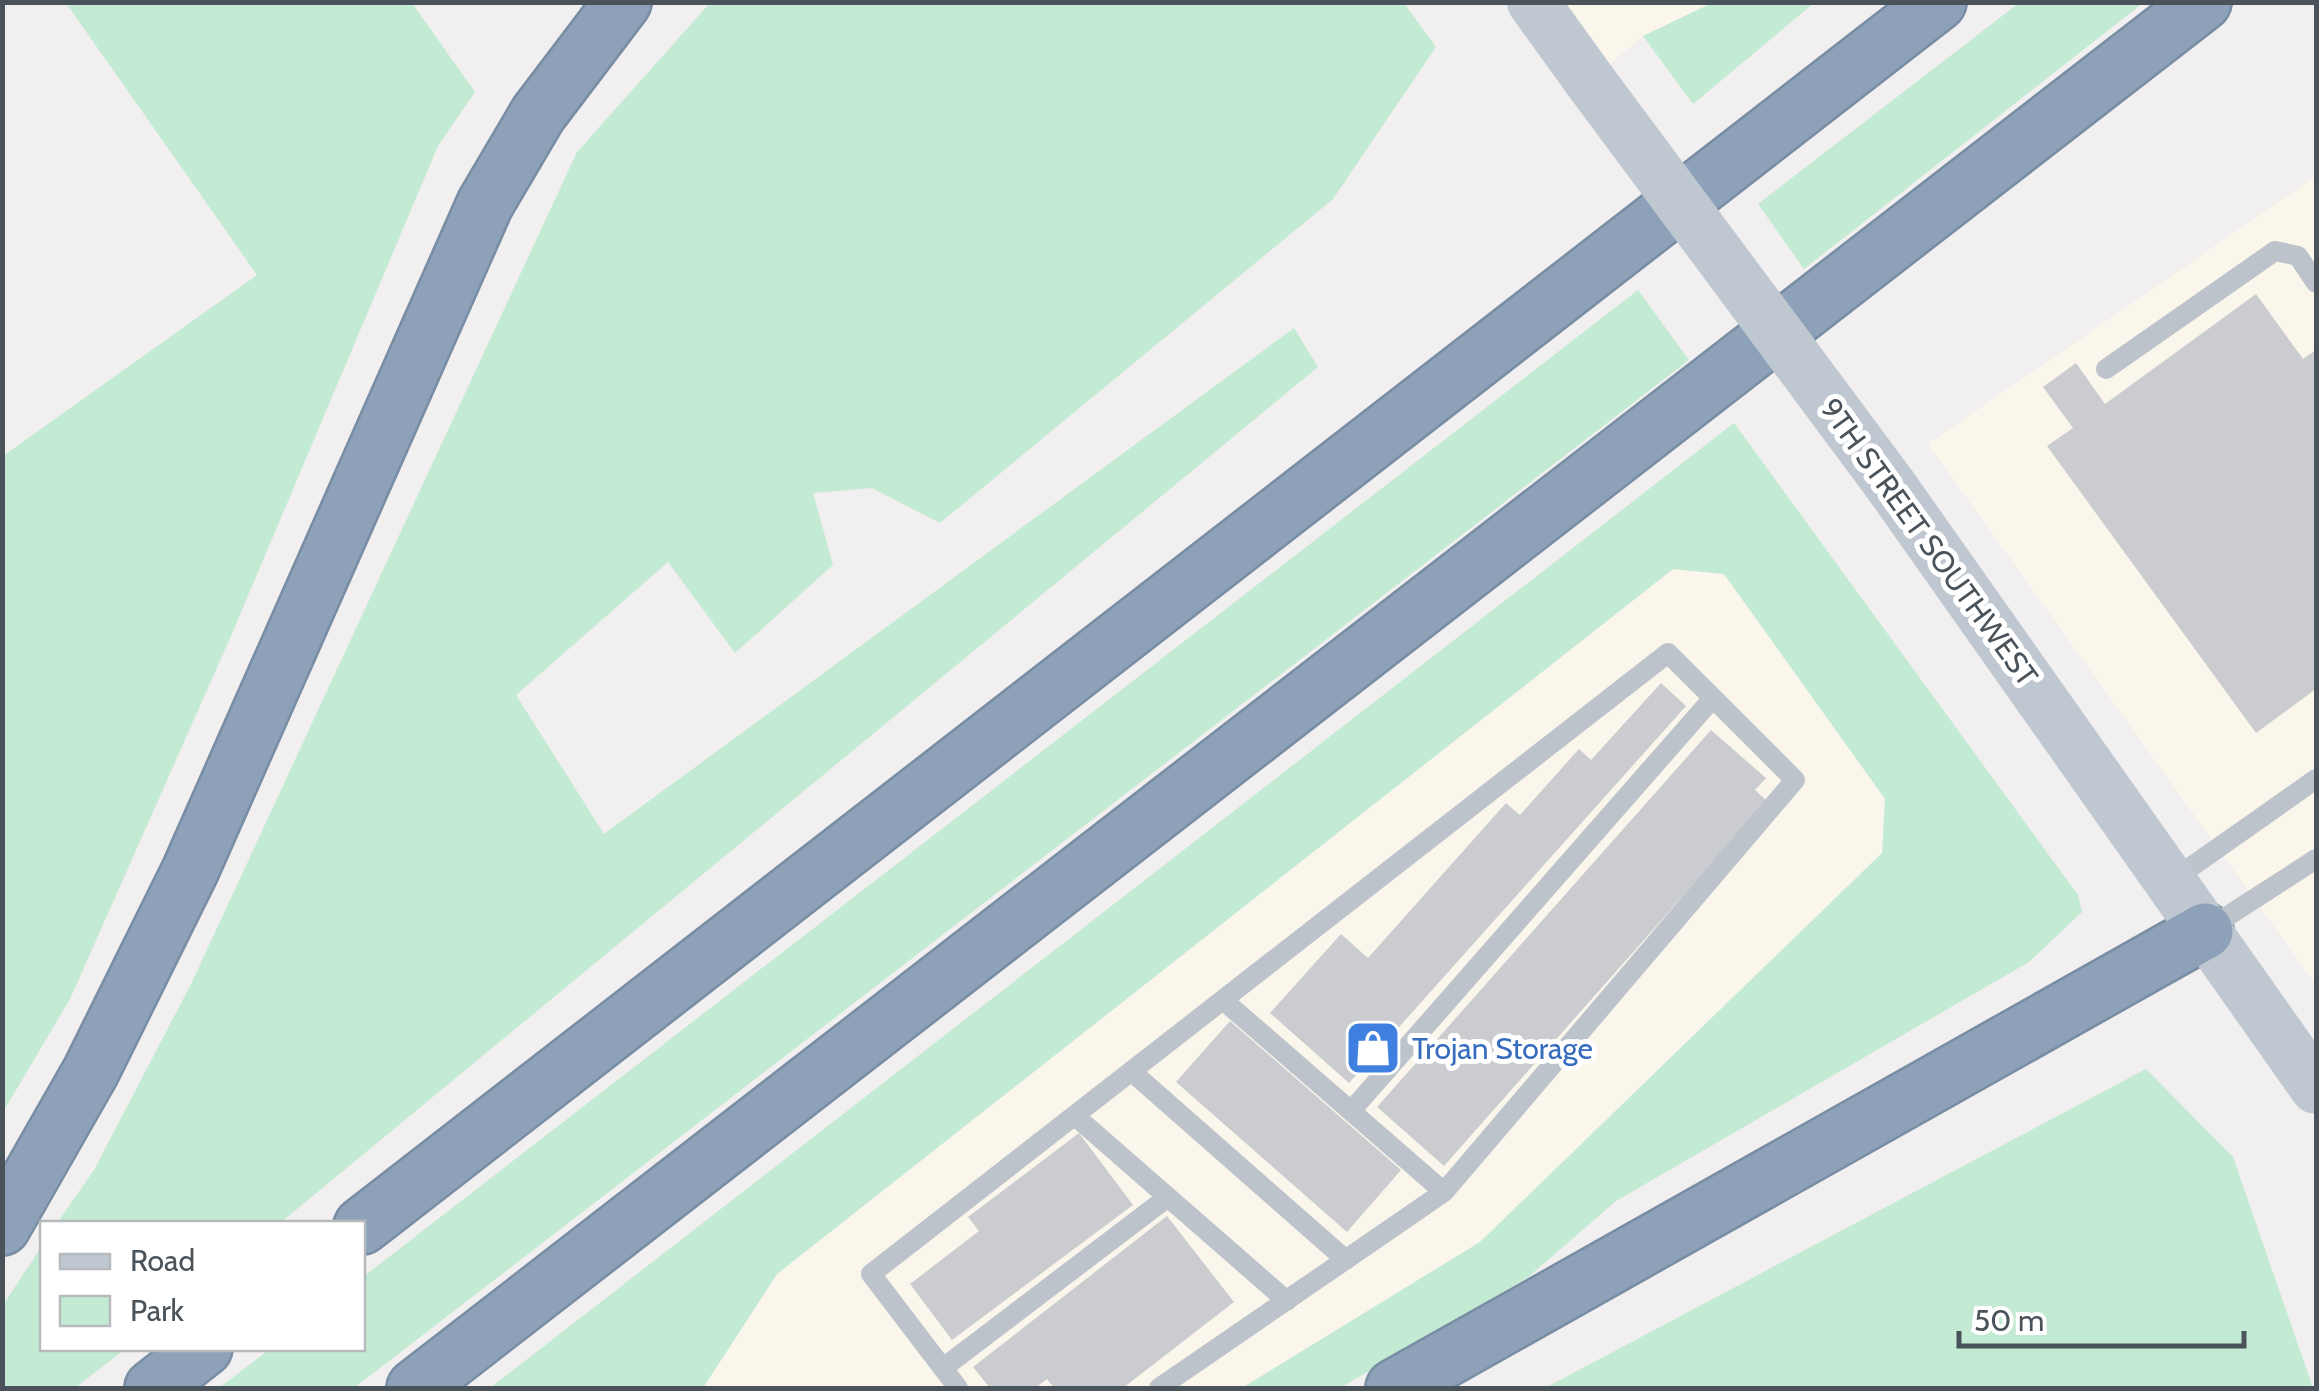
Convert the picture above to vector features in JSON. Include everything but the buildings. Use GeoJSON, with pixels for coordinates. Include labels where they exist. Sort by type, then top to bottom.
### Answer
{"type":"FeatureCollection","features":[{"type":"Feature","properties":{"kind":"highway"},"geometry":{"type":"LineString","coordinates":[[2,1228],[92,1071],[190,871],[486,204],[538,114],[623,2]]}},
{"type":"Feature","properties":{"kind":"highway"},"geometry":{"type":"LineString","coordinates":[[365,1224],[1938,2]]}},
{"type":"Feature","properties":{"kind":"highway"},"geometry":{"type":"LineString","coordinates":[[415,1388],[2203,2]]}},
{"type":"Feature","properties":{"kind":"highway"},"geometry":{"type":"LineString","coordinates":[[1394,1388],[2205,931]]}},
{"type":"Feature","properties":{"kind":"highway"},"geometry":{"type":"LineString","coordinates":[[153,1388],[200,1351]]}},
{"type":"Feature","properties":{"kind":"main road","name":"9TH STREET SOUTHWEST"},"geometry":{"type":"LineString","coordinates":[[1533,2],[1891,486],[2316,1088]]}},
{"type":"Feature","properties":{"kind":"lane"},"geometry":{"type":"LineString","coordinates":[[2106,369],[2274,250],[2298,256],[2316,282]]}},
{"type":"Feature","properties":{"kind":"lane"},"geometry":{"type":"LineString","coordinates":[[958,1388],[871,1274],[1668,653],[1795,780],[1444,1192],[1159,1388]]}},
{"type":"Feature","properties":{"kind":"lane"},"geometry":{"type":"LineString","coordinates":[[1351,1111],[1713,698]]}},
{"type":"Feature","properties":{"kind":"lane"},"geometry":{"type":"LineString","coordinates":[[2170,882],[2316,779]]}},
{"type":"Feature","properties":{"kind":"lane"},"geometry":{"type":"LineString","coordinates":[[2205,931],[2316,859]]}},
{"type":"Feature","properties":{"kind":"lane"},"geometry":{"type":"LineString","coordinates":[[1223,1000],[1444,1192]]}},
{"type":"Feature","properties":{"kind":"lane"},"geometry":{"type":"LineString","coordinates":[[1131,1072],[1346,1260]]}},
{"type":"Feature","properties":{"kind":"lane"},"geometry":{"type":"LineString","coordinates":[[1074,1116],[1286,1301]]}},
{"type":"Feature","properties":{"kind":"lane"},"geometry":{"type":"LineString","coordinates":[[943,1368],[1168,1197]]}},
{"type":"Feature","properties":{"kind":"shaded area"},"geometry":{"type":"Polygon","coordinates":[[[1533,3],[1712,3],[1643,36],[1590,81],[1533,3]]]}},
{"type":"Feature","properties":{"kind":"shaded area"},"geometry":{"type":"Polygon","coordinates":[[[2316,176],[2316,985],[1928,444],[2316,176]]]}},
{"type":"Feature","properties":{"kind":"shaded area","name":"Trojan Storage"},"geometry":{"type":"Polygon","coordinates":[[[1673,569],[1724,574],[1885,799],[1882,853],[1480,1242],[1242,1388],[703,1388],[777,1274],[1673,569]]]}},
{"type":"Feature","properties":{"kind":"green space"},"geometry":{"type":"Polygon","coordinates":[[[66,3],[412,3],[475,92],[438,146],[231,636],[70,999],[3,1112],[3,456],[257,275],[66,3]]]}},
{"type":"Feature","properties":{"kind":"green space"},"geometry":{"type":"Polygon","coordinates":[[[710,3],[1404,3],[1436,47],[1333,199],[940,523],[872,488],[813,493],[833,565],[735,653],[668,562],[516,695],[604,834],[1294,328],[1318,367],[282,1221],[58,1221],[94,1170],[191,984],[577,152],[710,3]]]}},
{"type":"Feature","properties":{"kind":"green space"},"geometry":{"type":"Polygon","coordinates":[[[1712,3],[1814,3],[1693,104],[1643,36],[1712,3]]]}},
{"type":"Feature","properties":{"kind":"green space"},"geometry":{"type":"Polygon","coordinates":[[[2019,3],[2143,3],[1804,269],[1758,204],[2019,3]]]}},
{"type":"Feature","properties":{"kind":"green space"},"geometry":{"type":"Polygon","coordinates":[[[1638,290],[1689,360],[354,1388],[219,1388],[267,1351],[365,1351],[365,1275],[1638,290]]]}},
{"type":"Feature","properties":{"kind":"green space"},"geometry":{"type":"Polygon","coordinates":[[[1734,423],[2078,895],[2082,912],[2029,962],[1616,1201],[1527,1278],[1340,1388],[1242,1388],[1480,1242],[1882,853],[1885,799],[1724,574],[1673,569],[777,1274],[703,1388],[490,1388],[1734,423]]]}},
{"type":"Feature","properties":{"kind":"green space"},"geometry":{"type":"Polygon","coordinates":[[[2146,1069],[2233,1157],[2313,1388],[1545,1388],[2146,1069]]]}},
{"type":"Feature","properties":{"kind":"green space"},"geometry":{"type":"Polygon","coordinates":[[[40,1249],[40,1351],[122,1351],[75,1388],[3,1388],[3,1305],[40,1249]]]}},
{"type":"Feature","properties":{"kind":"place","name":"Trojan Storage"},"geometry":{"type":"Point","coordinates":[1373,1048]}}]}
